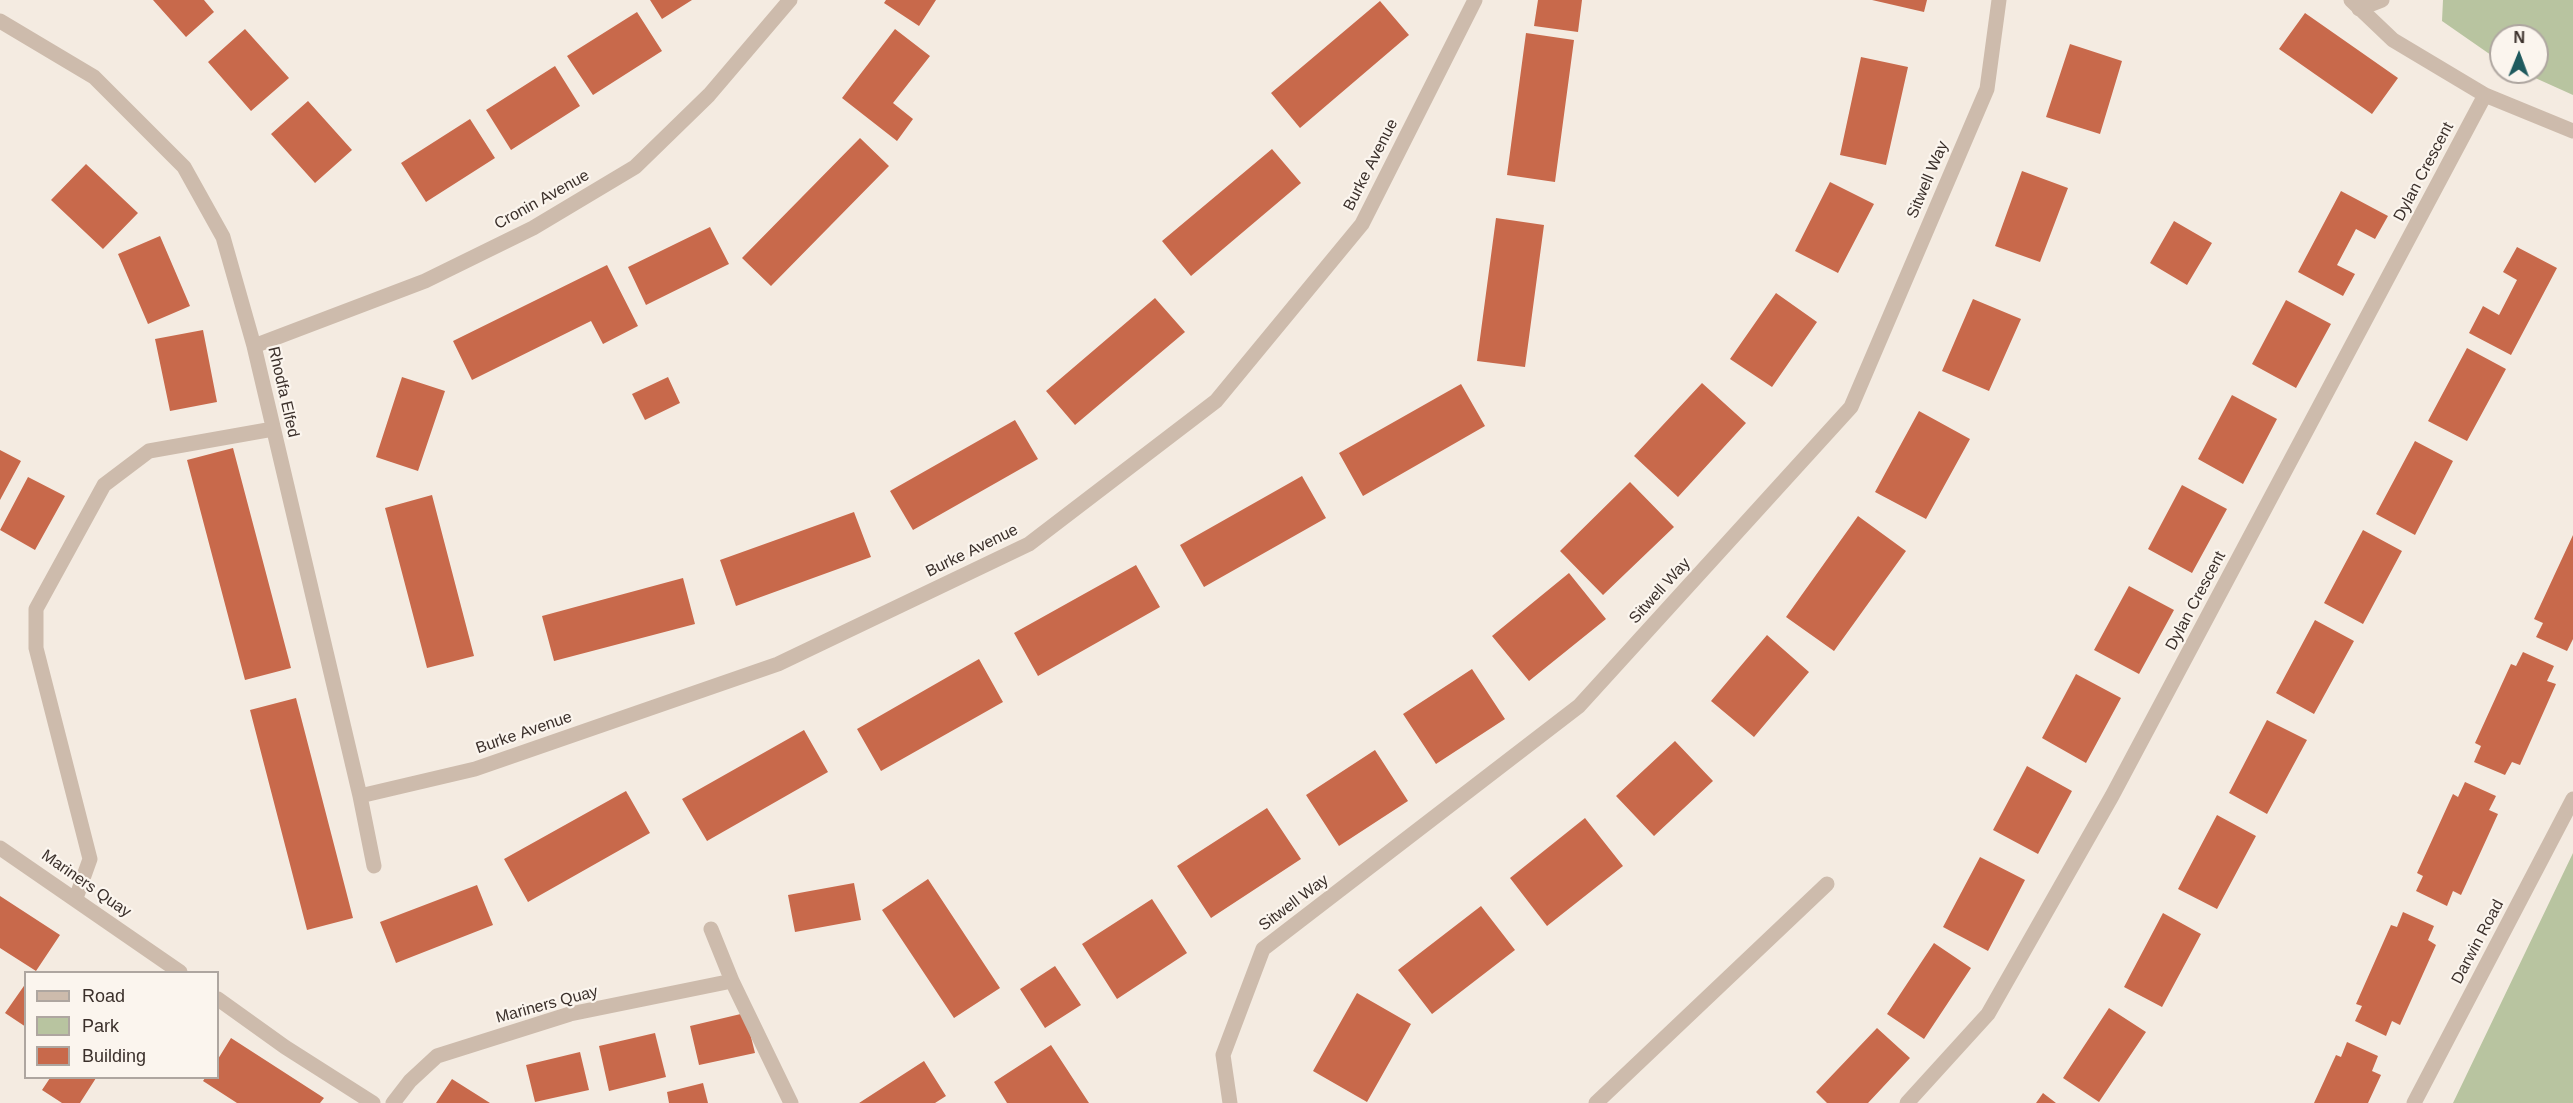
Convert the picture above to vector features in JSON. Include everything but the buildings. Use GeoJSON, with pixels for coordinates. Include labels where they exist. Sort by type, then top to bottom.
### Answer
{"type":"FeatureCollection","features":[{"type":"Feature","properties":{"kind":"street","name":"Cronin Avenue"},"geometry":{"type":"LineString","coordinates":[[254,346],[425,281],[533,228],[635,167],[709,95],[789,0]]}},
{"type":"Feature","properties":{"kind":"street","name":"Burke Avenue"},"geometry":{"type":"LineString","coordinates":[[360,796],[475,769],[778,664],[1029,544],[1216,401],[1362,224],[1475,0]]}},
{"type":"Feature","properties":{"kind":"street","name":"Sitwell Way"},"geometry":{"type":"LineString","coordinates":[[1230,1103],[1223,1055],[1263,949],[1580,706],[1851,407],[1987,89],[1999,0]]}},
{"type":"Feature","properties":{"kind":"street"},"geometry":{"type":"LineString","coordinates":[[2355,4],[2382,0]]}},
{"type":"Feature","properties":{"kind":"street"},"geometry":{"type":"LineString","coordinates":[[2355,4],[2393,40],[2485,96],[2573,131]]}},
{"type":"Feature","properties":{"kind":"street","name":"Rhodfa Elfed"},"geometry":{"type":"LineString","coordinates":[[0,21],[94,77],[184,167],[223,237],[254,346],[360,796],[374,866]]}},
{"type":"Feature","properties":{"kind":"street","name":"Dylan Crescent"},"geometry":{"type":"LineString","coordinates":[[1908,1103],[1988,1014],[2107,806],[2485,96]]}},
{"type":"Feature","properties":{"kind":"street"},"geometry":{"type":"LineString","coordinates":[[75,898],[90,859],[36,648],[36,609],[104,485],[149,451],[273,429]]}},
{"type":"Feature","properties":{"kind":"street","name":"Darwin Road"},"geometry":{"type":"LineString","coordinates":[[2414,1103],[2573,798]]}},
{"type":"Feature","properties":{"kind":"street","name":"Mariners Quay"},"geometry":{"type":"LineString","coordinates":[[0,848],[179,971]]}},
{"type":"Feature","properties":{"kind":"street"},"geometry":{"type":"LineString","coordinates":[[1596,1103],[1827,885]]}},
{"type":"Feature","properties":{"kind":"street"},"geometry":{"type":"LineString","coordinates":[[711,929],[732,981],[791,1103]]}},
{"type":"Feature","properties":{"kind":"street","name":"Mariners Quay"},"geometry":{"type":"LineString","coordinates":[[393,1103],[410,1081],[436,1056],[570,1014],[732,981]]}},
{"type":"Feature","properties":{"kind":"street"},"geometry":{"type":"LineString","coordinates":[[219,1000],[285,1047],[373,1103]]}},
{"type":"Feature","properties":{"kind":"green space"},"geometry":{"type":"Polygon","coordinates":[[[2443,0],[2573,0],[2573,95],[2549,84],[2549,24],[2489,24],[2489,54],[2442,21],[2443,0]]]}},
{"type":"Feature","properties":{"kind":"green space"},"geometry":{"type":"Polygon","coordinates":[[[2573,853],[2573,1103],[2453,1103],[2573,853]]]}}]}
